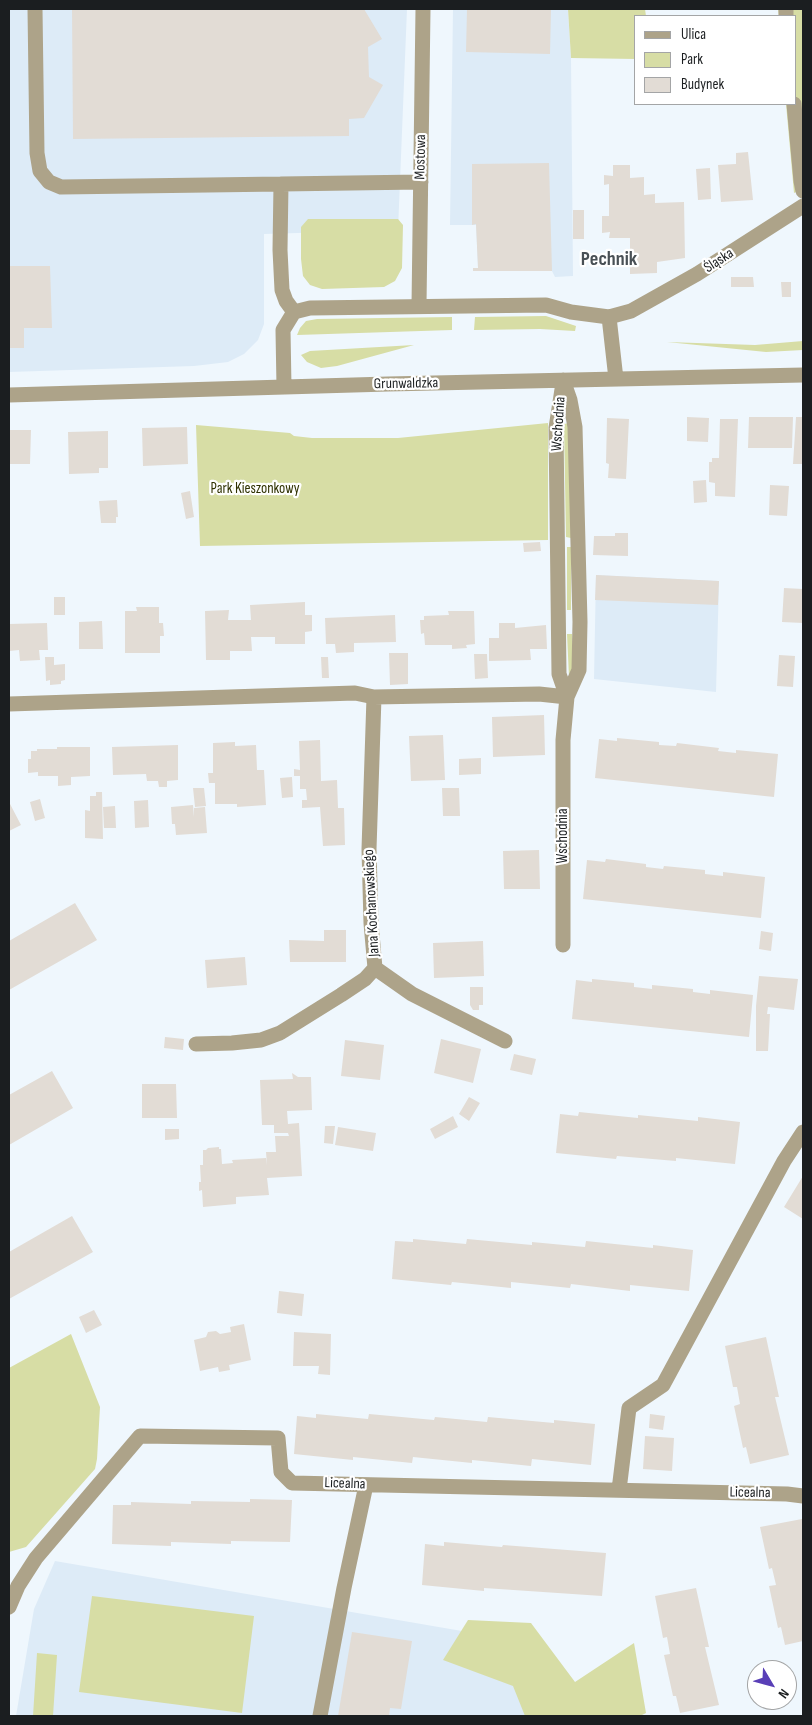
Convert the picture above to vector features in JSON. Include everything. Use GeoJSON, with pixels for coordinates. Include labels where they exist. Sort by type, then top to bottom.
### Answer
{"type":"FeatureCollection","features":[{"type":"Feature","properties":{"kind":"street"},"geometry":{"type":"LineString","coordinates":[[35,9],[37,154],[40,171],[49,182],[61,187],[421,182]]}},
{"type":"Feature","properties":{"kind":"street","name":"Mostowa"},"geometry":{"type":"LineString","coordinates":[[419,306],[423,9]]}},
{"type":"Feature","properties":{"kind":"street"},"geometry":{"type":"LineString","coordinates":[[794,105],[803,191]]}},
{"type":"Feature","properties":{"kind":"street"},"geometry":{"type":"LineString","coordinates":[[281,184],[280,250],[282,290],[294,312]]}},
{"type":"Feature","properties":{"kind":"street","name":"Śląska"},"geometry":{"type":"LineString","coordinates":[[609,317],[631,310],[698,274],[803,206]]}},
{"type":"Feature","properties":{"kind":"street"},"geometry":{"type":"LineString","coordinates":[[284,387],[283,330],[294,312],[310,308],[546,305],[570,312],[609,317],[616,378]]}},
{"type":"Feature","properties":{"kind":"street","name":"Grunwaldzka"},"geometry":{"type":"LineString","coordinates":[[9,395],[616,378],[803,375]]}},
{"type":"Feature","properties":{"kind":"street","name":"Wschodnia"},"geometry":{"type":"LineString","coordinates":[[563,380],[570,400],[575,427],[580,622],[579,670],[567,697],[563,740],[563,945]]}},
{"type":"Feature","properties":{"kind":"street","name":"Wschodnia"},"geometry":{"type":"LineString","coordinates":[[563,380],[556,428],[558,622],[559,674],[567,697]]}},
{"type":"Feature","properties":{"kind":"street"},"geometry":{"type":"LineString","coordinates":[[558,622],[580,622]]}},
{"type":"Feature","properties":{"kind":"street"},"geometry":{"type":"LineString","coordinates":[[9,704],[355,693],[374,697],[539,694],[567,697]]}},
{"type":"Feature","properties":{"kind":"street","name":"Jana Kochanowskiego"},"geometry":{"type":"LineString","coordinates":[[196,1044],[261,1040],[280,1033],[365,979],[375,968],[371,922],[369,849],[374,697]]}},
{"type":"Feature","properties":{"kind":"street"},"geometry":{"type":"LineString","coordinates":[[375,968],[412,994],[505,1041]]}},
{"type":"Feature","properties":{"kind":"street"},"geometry":{"type":"LineString","coordinates":[[619,1490],[630,1408],[663,1385],[784,1161],[803,1132]]}},
{"type":"Feature","properties":{"kind":"street","name":"Licealna"},"geometry":{"type":"LineString","coordinates":[[9,1607],[18,1586],[36,1558],[140,1436],[278,1438],[281,1472],[292,1483],[787,1494],[803,1496]]}},
{"type":"Feature","properties":{"kind":"street"},"geometry":{"type":"LineString","coordinates":[[320,1716],[366,1485]]}},
{"type":"Feature","properties":{"kind":"shaded area"},"geometry":{"type":"Polygon","coordinates":[[[9,9],[407,9],[398,230],[264,234],[264,324],[258,340],[244,354],[228,362],[194,366],[9,372],[9,9]]]}},
{"type":"Feature","properties":{"kind":"shaded area"},"geometry":{"type":"Polygon","coordinates":[[[453,9],[568,9],[571,58],[573,276],[555,277],[552,271],[473,271],[473,268],[478,268],[476,225],[450,225],[453,9]]]}},
{"type":"Feature","properties":{"kind":"shaded area"},"geometry":{"type":"Polygon","coordinates":[[[596,575],[719,581],[716,692],[594,679],[596,575]]]}},
{"type":"Feature","properties":{"kind":"shaded area"},"geometry":{"type":"Polygon","coordinates":[[[55,1561],[520,1641],[567,1716],[16,1716],[34,1609],[55,1561]]]}},
{"type":"Feature","properties":{"kind":"green space"},"geometry":{"type":"Polygon","coordinates":[[[568,9],[645,9],[646,15],[634,15],[634,59],[571,58],[568,9]]]}},
{"type":"Feature","properties":{"kind":"green space"},"geometry":{"type":"Polygon","coordinates":[[[778,9],[803,9],[803,188],[794,193],[786,105],[797,105],[797,15],[779,15],[778,9]]]}},
{"type":"Feature","properties":{"kind":"green space"},"geometry":{"type":"Polygon","coordinates":[[[308,219],[398,219],[403,225],[402,268],[395,281],[384,287],[322,289],[310,285],[303,276],[301,259],[301,227],[308,219]]]}},
{"type":"Feature","properties":{"kind":"green space"},"geometry":{"type":"Polygon","coordinates":[[[546,316],[576,326],[575,331],[540,329],[474,330],[475,317],[546,316]]]}},
{"type":"Feature","properties":{"kind":"green space"},"geometry":{"type":"Polygon","coordinates":[[[452,317],[452,330],[297,335],[306,321],[317,319],[452,317]]]}},
{"type":"Feature","properties":{"kind":"green space"},"geometry":{"type":"Polygon","coordinates":[[[803,341],[803,350],[766,352],[667,342],[755,345],[803,341]]]}},
{"type":"Feature","properties":{"kind":"green space"},"geometry":{"type":"Polygon","coordinates":[[[414,345],[337,366],[321,368],[307,362],[301,355],[310,351],[414,345]]]}},
{"type":"Feature","properties":{"kind":"green space","name":"Park Kieszonkowy"},"geometry":{"type":"Polygon","coordinates":[[[548,423],[548,540],[200,546],[196,425],[290,433],[294,436],[312,438],[398,438],[548,423]]]}},
{"type":"Feature","properties":{"kind":"green space"},"geometry":{"type":"Polygon","coordinates":[[[569,423],[571,538],[566,537],[564,424],[569,423]]]}},
{"type":"Feature","properties":{"kind":"green space"},"geometry":{"type":"Polygon","coordinates":[[[567,547],[571,547],[571,610],[567,610],[567,547]]]}},
{"type":"Feature","properties":{"kind":"green space"},"geometry":{"type":"Polygon","coordinates":[[[567,634],[572,634],[573,676],[569,677],[567,634]]]}},
{"type":"Feature","properties":{"kind":"green space"},"geometry":{"type":"Polygon","coordinates":[[[71,1334],[100,1407],[95,1469],[26,1547],[9,1552],[9,1368],[71,1334]]]}},
{"type":"Feature","properties":{"kind":"green space"},"geometry":{"type":"Polygon","coordinates":[[[92,1596],[254,1616],[242,1713],[79,1692],[92,1596]]]}},
{"type":"Feature","properties":{"kind":"green space"},"geometry":{"type":"Polygon","coordinates":[[[468,1620],[531,1623],[575,1682],[634,1643],[646,1713],[640,1716],[525,1716],[513,1686],[443,1660],[468,1620]]]}},
{"type":"Feature","properties":{"kind":"green space"},"geometry":{"type":"Polygon","coordinates":[[[37,1653],[57,1655],[53,1716],[33,1716],[37,1653]]]}},
{"type":"Feature","properties":{"kind":"building"},"geometry":{"type":"Polygon","coordinates":[[[72,9],[364,9],[382,39],[368,47],[369,77],[383,85],[364,118],[349,119],[349,136],[73,139],[72,9]]]}},
{"type":"Feature","properties":{"kind":"building"},"geometry":{"type":"Polygon","coordinates":[[[467,9],[551,9],[550,54],[466,52],[467,9]]]}},
{"type":"Feature","properties":{"kind":"building"},"geometry":{"type":"Polygon","coordinates":[[[748,152],[753,200],[721,202],[718,165],[736,164],[736,153],[748,152]]]}},
{"type":"Feature","properties":{"kind":"building"},"geometry":{"type":"Polygon","coordinates":[[[549,163],[552,271],[473,271],[473,268],[478,268],[476,224],[472,225],[472,164],[549,163]]]}},
{"type":"Feature","properties":{"kind":"building"},"geometry":{"type":"Polygon","coordinates":[[[613,165],[630,165],[630,178],[644,177],[644,195],[655,194],[655,203],[684,202],[685,258],[657,262],[657,273],[630,274],[630,238],[609,238],[610,232],[602,233],[602,216],[609,216],[609,184],[604,185],[604,175],[613,176],[613,165]]]}},
{"type":"Feature","properties":{"kind":"building"},"geometry":{"type":"Polygon","coordinates":[[[710,168],[711,199],[698,200],[696,169],[710,168]]]}},
{"type":"Feature","properties":{"kind":"building"},"geometry":{"type":"Polygon","coordinates":[[[573,210],[584,210],[584,239],[573,239],[573,210]]]}},
{"type":"Feature","properties":{"kind":"building"},"geometry":{"type":"Polygon","coordinates":[[[9,266],[50,266],[52,328],[24,328],[24,348],[9,348],[9,266]]]}},
{"type":"Feature","properties":{"kind":"building"},"geometry":{"type":"Polygon","coordinates":[[[731,277],[753,277],[754,287],[731,287],[731,277]]]}},
{"type":"Feature","properties":{"kind":"building"},"geometry":{"type":"Polygon","coordinates":[[[781,282],[791,282],[791,297],[782,297],[781,282]]]}},
{"type":"Feature","properties":{"kind":"building"},"geometry":{"type":"Polygon","coordinates":[[[687,417],[709,418],[708,442],[687,441],[687,417]]]}},
{"type":"Feature","properties":{"kind":"building"},"geometry":{"type":"Polygon","coordinates":[[[749,417],[793,417],[792,448],[748,448],[749,417]]]}},
{"type":"Feature","properties":{"kind":"building"},"geometry":{"type":"Polygon","coordinates":[[[796,417],[803,417],[803,464],[793,464],[796,417]]]}},
{"type":"Feature","properties":{"kind":"building"},"geometry":{"type":"Polygon","coordinates":[[[607,418],[629,419],[626,479],[608,478],[609,464],[606,463],[607,418]]]}},
{"type":"Feature","properties":{"kind":"building"},"geometry":{"type":"Polygon","coordinates":[[[720,419],[738,419],[735,497],[715,496],[715,483],[709,482],[709,462],[712,462],[712,458],[719,458],[720,419]]]}},
{"type":"Feature","properties":{"kind":"building"},"geometry":{"type":"Polygon","coordinates":[[[187,427],[188,464],[143,466],[142,428],[187,427]]]}},
{"type":"Feature","properties":{"kind":"building"},"geometry":{"type":"Polygon","coordinates":[[[9,430],[31,430],[30,464],[9,464],[9,430]]]}},
{"type":"Feature","properties":{"kind":"building"},"geometry":{"type":"Polygon","coordinates":[[[108,431],[108,468],[99,468],[99,473],[69,474],[68,432],[108,431]]]}},
{"type":"Feature","properties":{"kind":"building"},"geometry":{"type":"Polygon","coordinates":[[[706,480],[707,502],[694,503],[693,481],[706,480]]]}},
{"type":"Feature","properties":{"kind":"building"},"geometry":{"type":"Polygon","coordinates":[[[770,485],[789,486],[787,516],[769,515],[770,485]]]}},
{"type":"Feature","properties":{"kind":"building"},"geometry":{"type":"Polygon","coordinates":[[[190,491],[194,517],[186,519],[181,493],[190,491]]]}},
{"type":"Feature","properties":{"kind":"building"},"geometry":{"type":"Polygon","coordinates":[[[117,500],[118,517],[116,517],[116,523],[101,523],[99,501],[117,500]]]}},
{"type":"Feature","properties":{"kind":"building"},"geometry":{"type":"Polygon","coordinates":[[[615,533],[628,533],[628,556],[593,555],[594,536],[615,536],[615,533]]]}},
{"type":"Feature","properties":{"kind":"building"},"geometry":{"type":"Polygon","coordinates":[[[540,542],[541,551],[524,552],[523,543],[540,542]]]}},
{"type":"Feature","properties":{"kind":"building"},"geometry":{"type":"Polygon","coordinates":[[[596,575],[719,581],[718,605],[595,600],[596,575]]]}},
{"type":"Feature","properties":{"kind":"building"},"geometry":{"type":"Polygon","coordinates":[[[784,588],[803,589],[803,623],[782,622],[784,588]]]}},
{"type":"Feature","properties":{"kind":"building"},"geometry":{"type":"Polygon","coordinates":[[[54,597],[65,597],[65,615],[54,615],[54,597]]]}},
{"type":"Feature","properties":{"kind":"building"},"geometry":{"type":"Polygon","coordinates":[[[305,602],[305,615],[312,615],[312,631],[305,632],[305,644],[275,644],[275,637],[251,637],[252,651],[230,651],[230,660],[206,660],[205,611],[229,610],[228,620],[251,620],[250,605],[305,602]]]}},
{"type":"Feature","properties":{"kind":"building"},"geometry":{"type":"Polygon","coordinates":[[[136,607],[159,607],[159,623],[163,623],[164,636],[160,636],[160,653],[125,653],[125,611],[137,611],[136,607]]]}},
{"type":"Feature","properties":{"kind":"building"},"geometry":{"type":"Polygon","coordinates":[[[448,611],[474,611],[475,644],[466,645],[467,648],[452,649],[452,645],[425,645],[424,633],[421,634],[420,620],[424,620],[424,616],[449,615],[448,611]]]}},
{"type":"Feature","properties":{"kind":"building"},"geometry":{"type":"Polygon","coordinates":[[[395,615],[396,642],[354,643],[354,652],[336,653],[335,644],[326,644],[325,618],[395,615]]]}},
{"type":"Feature","properties":{"kind":"building"},"geometry":{"type":"Polygon","coordinates":[[[102,621],[103,649],[79,649],[79,622],[102,621]]]}},
{"type":"Feature","properties":{"kind":"building"},"geometry":{"type":"Polygon","coordinates":[[[47,623],[48,650],[39,650],[40,660],[20,661],[19,650],[9,651],[9,624],[47,623]]]}},
{"type":"Feature","properties":{"kind":"building"},"geometry":{"type":"Polygon","coordinates":[[[499,623],[515,623],[515,628],[546,625],[547,649],[530,649],[531,660],[489,661],[489,638],[499,638],[499,623]]]}},
{"type":"Feature","properties":{"kind":"building"},"geometry":{"type":"Polygon","coordinates":[[[389,653],[408,653],[408,684],[390,685],[389,653]]]}},
{"type":"Feature","properties":{"kind":"building"},"geometry":{"type":"Polygon","coordinates":[[[474,654],[487,654],[488,678],[475,679],[474,654]]]}},
{"type":"Feature","properties":{"kind":"building"},"geometry":{"type":"Polygon","coordinates":[[[779,655],[795,656],[793,687],[777,686],[779,655]]]}},
{"type":"Feature","properties":{"kind":"building"},"geometry":{"type":"Polygon","coordinates":[[[45,657],[54,657],[54,665],[65,664],[65,680],[61,681],[61,684],[50,685],[50,680],[46,681],[45,657]]]}},
{"type":"Feature","properties":{"kind":"building"},"geometry":{"type":"Polygon","coordinates":[[[321,657],[328,657],[329,678],[322,678],[321,657]]]}},
{"type":"Feature","properties":{"kind":"building"},"geometry":{"type":"Polygon","coordinates":[[[544,715],[545,755],[493,757],[492,717],[544,715]]]}},
{"type":"Feature","properties":{"kind":"building"},"geometry":{"type":"Polygon","coordinates":[[[443,735],[445,780],[411,781],[409,736],[443,735]]]}},
{"type":"Feature","properties":{"kind":"building"},"geometry":{"type":"Polygon","coordinates":[[[617,738],[659,742],[659,745],[676,746],[677,743],[719,748],[718,751],[736,753],[736,750],[778,754],[774,797],[595,778],[599,739],[617,741],[617,738]]]}},
{"type":"Feature","properties":{"kind":"building"},"geometry":{"type":"Polygon","coordinates":[[[320,740],[321,781],[337,780],[338,808],[344,808],[345,845],[323,846],[320,807],[302,808],[302,800],[307,800],[306,789],[300,789],[300,776],[294,776],[294,769],[300,770],[299,741],[320,740]]]}},
{"type":"Feature","properties":{"kind":"building"},"geometry":{"type":"Polygon","coordinates":[[[235,742],[235,746],[256,745],[257,770],[264,770],[266,805],[237,807],[237,804],[215,804],[215,783],[209,783],[208,773],[213,773],[213,743],[235,742]]]}},
{"type":"Feature","properties":{"kind":"building"},"geometry":{"type":"Polygon","coordinates":[[[178,745],[178,780],[167,781],[167,787],[159,787],[158,781],[147,781],[146,774],[113,775],[112,747],[178,745]]]}},
{"type":"Feature","properties":{"kind":"building"},"geometry":{"type":"Polygon","coordinates":[[[57,747],[90,747],[90,776],[71,777],[71,785],[58,786],[58,776],[38,776],[38,772],[28,773],[28,759],[31,759],[31,751],[37,751],[37,749],[57,749],[57,747]]]}},
{"type":"Feature","properties":{"kind":"building"},"geometry":{"type":"Polygon","coordinates":[[[481,758],[481,774],[459,775],[459,759],[481,758]]]}},
{"type":"Feature","properties":{"kind":"building"},"geometry":{"type":"Polygon","coordinates":[[[292,777],[293,797],[282,798],[280,778],[292,777]]]}},
{"type":"Feature","properties":{"kind":"building"},"geometry":{"type":"Polygon","coordinates":[[[193,788],[204,788],[206,806],[195,807],[193,788]]]}},
{"type":"Feature","properties":{"kind":"building"},"geometry":{"type":"Polygon","coordinates":[[[442,788],[459,788],[460,816],[443,816],[442,788]]]}},
{"type":"Feature","properties":{"kind":"building"},"geometry":{"type":"Polygon","coordinates":[[[96,792],[102,792],[103,839],[85,838],[85,810],[90,811],[90,796],[96,796],[96,792]]]}},
{"type":"Feature","properties":{"kind":"building"},"geometry":{"type":"Polygon","coordinates":[[[40,799],[45,818],[35,821],[30,802],[40,799]]]}},
{"type":"Feature","properties":{"kind":"building"},"geometry":{"type":"Polygon","coordinates":[[[148,800],[149,827],[135,828],[134,801],[148,800]]]}},
{"type":"Feature","properties":{"kind":"building"},"geometry":{"type":"Polygon","coordinates":[[[9,802],[21,825],[9,831],[9,802]]]}},
{"type":"Feature","properties":{"kind":"building"},"geometry":{"type":"Polygon","coordinates":[[[193,805],[194,817],[194,808],[205,807],[207,833],[176,835],[175,824],[172,824],[171,807],[193,805]]]}},
{"type":"Feature","properties":{"kind":"building"},"geometry":{"type":"Polygon","coordinates":[[[115,806],[116,828],[104,828],[103,807],[115,806]]]}},
{"type":"Feature","properties":{"kind":"building"},"geometry":{"type":"Polygon","coordinates":[[[539,850],[540,889],[504,889],[503,851],[539,850]]]}},
{"type":"Feature","properties":{"kind":"building"},"geometry":{"type":"Polygon","coordinates":[[[606,859],[646,864],[646,867],[663,869],[664,866],[705,870],[705,874],[723,876],[723,872],[765,877],[761,918],[583,899],[587,860],[605,862],[606,859]]]}},
{"type":"Feature","properties":{"kind":"building"},"geometry":{"type":"Polygon","coordinates":[[[75,903],[97,940],[9,990],[9,941],[75,903]]]}},
{"type":"Feature","properties":{"kind":"building"},"geometry":{"type":"Polygon","coordinates":[[[324,930],[346,930],[346,962],[290,962],[289,940],[324,941],[324,930]]]}},
{"type":"Feature","properties":{"kind":"building"},"geometry":{"type":"Polygon","coordinates":[[[761,931],[773,933],[771,951],[759,949],[761,931]]]}},
{"type":"Feature","properties":{"kind":"building"},"geometry":{"type":"Polygon","coordinates":[[[483,941],[484,976],[434,978],[433,943],[483,941]]]}},
{"type":"Feature","properties":{"kind":"building"},"geometry":{"type":"Polygon","coordinates":[[[245,957],[247,985],[207,988],[205,960],[245,957]]]}},
{"type":"Feature","properties":{"kind":"building"},"geometry":{"type":"Polygon","coordinates":[[[759,976],[798,979],[794,1010],[768,1007],[767,1014],[770,1014],[768,1051],[756,1051],[756,1006],[759,976]]]}},
{"type":"Feature","properties":{"kind":"building"},"geometry":{"type":"Polygon","coordinates":[[[592,979],[634,983],[634,987],[652,989],[652,985],[693,989],[693,992],[710,994],[710,990],[753,995],[749,1037],[572,1019],[576,980],[592,982],[592,979]]]}},
{"type":"Feature","properties":{"kind":"building"},"geometry":{"type":"Polygon","coordinates":[[[470,987],[483,987],[483,1005],[479,1005],[479,1010],[473,1010],[470,1005],[470,987]]]}},
{"type":"Feature","properties":{"kind":"building"},"geometry":{"type":"Polygon","coordinates":[[[165,1037],[184,1039],[183,1050],[164,1048],[165,1037]]]}},
{"type":"Feature","properties":{"kind":"building"},"geometry":{"type":"Polygon","coordinates":[[[441,1039],[481,1049],[473,1083],[434,1073],[441,1039]]]}},
{"type":"Feature","properties":{"kind":"building"},"geometry":{"type":"Polygon","coordinates":[[[345,1040],[384,1045],[380,1080],[341,1076],[345,1040]]]}},
{"type":"Feature","properties":{"kind":"building"},"geometry":{"type":"Polygon","coordinates":[[[514,1054],[536,1059],[532,1075],[510,1070],[514,1054]]]}},
{"type":"Feature","properties":{"kind":"building"},"geometry":{"type":"Polygon","coordinates":[[[52,1071],[73,1108],[9,1145],[9,1095],[52,1071]]]}},
{"type":"Feature","properties":{"kind":"building"},"geometry":{"type":"Polygon","coordinates":[[[292,1073],[298,1077],[311,1077],[312,1110],[287,1111],[288,1124],[299,1123],[302,1176],[267,1178],[269,1195],[236,1197],[236,1204],[203,1207],[202,1190],[199,1191],[199,1182],[201,1182],[200,1165],[203,1165],[203,1150],[219,1147],[221,1149],[222,1164],[233,1163],[232,1160],[266,1158],[267,1165],[266,1152],[276,1152],[275,1136],[289,1136],[288,1133],[274,1133],[274,1125],[262,1125],[260,1080],[293,1079],[292,1073]]]}},
{"type":"Feature","properties":{"kind":"building"},"geometry":{"type":"Polygon","coordinates":[[[142,1084],[176,1084],[177,1118],[142,1118],[142,1084]]]}},
{"type":"Feature","properties":{"kind":"building"},"geometry":{"type":"Polygon","coordinates":[[[469,1097],[480,1103],[469,1121],[459,1114],[469,1097]]]}},
{"type":"Feature","properties":{"kind":"building"},"geometry":{"type":"Polygon","coordinates":[[[579,1112],[638,1118],[638,1115],[698,1121],[698,1117],[740,1122],[735,1164],[676,1158],[676,1161],[617,1156],[616,1159],[556,1153],[560,1114],[578,1116],[579,1112]]]}},
{"type":"Feature","properties":{"kind":"building"},"geometry":{"type":"Polygon","coordinates":[[[453,1116],[458,1127],[435,1139],[430,1129],[453,1116]]]}},
{"type":"Feature","properties":{"kind":"building"},"geometry":{"type":"Polygon","coordinates":[[[325,1126],[335,1126],[333,1144],[324,1143],[325,1126]]]}},
{"type":"Feature","properties":{"kind":"building"},"geometry":{"type":"Polygon","coordinates":[[[338,1127],[376,1133],[373,1151],[335,1145],[338,1127]]]}},
{"type":"Feature","properties":{"kind":"building"},"geometry":{"type":"Polygon","coordinates":[[[165,1129],[179,1129],[179,1139],[165,1140],[165,1129]]]}},
{"type":"Feature","properties":{"kind":"building"},"geometry":{"type":"Polygon","coordinates":[[[803,1176],[803,1219],[784,1207],[803,1176]]]}},
{"type":"Feature","properties":{"kind":"building"},"geometry":{"type":"Polygon","coordinates":[[[72,1216],[93,1252],[9,1299],[9,1252],[72,1216]]]}},
{"type":"Feature","properties":{"kind":"building"},"geometry":{"type":"Polygon","coordinates":[[[413,1239],[466,1244],[467,1239],[532,1245],[532,1242],[585,1247],[586,1241],[653,1248],[653,1245],[693,1250],[689,1291],[630,1285],[630,1291],[571,1284],[570,1288],[511,1282],[511,1288],[452,1282],[451,1285],[392,1279],[395,1241],[413,1242],[413,1239]]]}},
{"type":"Feature","properties":{"kind":"building"},"geometry":{"type":"Polygon","coordinates":[[[279,1291],[304,1294],[302,1316],[277,1313],[279,1291]]]}},
{"type":"Feature","properties":{"kind":"building"},"geometry":{"type":"Polygon","coordinates":[[[94,1310],[102,1325],[86,1333],[79,1317],[94,1310]]]}},
{"type":"Feature","properties":{"kind":"building"},"geometry":{"type":"Polygon","coordinates":[[[244,1324],[251,1360],[229,1365],[230,1370],[219,1372],[218,1367],[200,1371],[194,1340],[206,1337],[208,1332],[216,1331],[220,1334],[231,1332],[230,1327],[244,1324]]]}},
{"type":"Feature","properties":{"kind":"building"},"geometry":{"type":"Polygon","coordinates":[[[294,1332],[331,1334],[330,1375],[318,1374],[319,1366],[293,1366],[294,1332]]]}},
{"type":"Feature","properties":{"kind":"building"},"geometry":{"type":"Polygon","coordinates":[[[766,1337],[779,1397],[775,1397],[789,1455],[750,1464],[746,1447],[743,1448],[734,1406],[740,1404],[737,1387],[733,1387],[725,1346],[766,1337]]]}},
{"type":"Feature","properties":{"kind":"building"},"geometry":{"type":"Polygon","coordinates":[[[316,1414],[368,1419],[369,1414],[434,1420],[435,1417],[487,1422],[488,1417],[554,1423],[554,1420],[595,1424],[591,1465],[532,1459],[531,1466],[413,1457],[412,1463],[294,1454],[297,1416],[316,1418],[316,1414]]]}},
{"type":"Feature","properties":{"kind":"building"},"geometry":{"type":"Polygon","coordinates":[[[650,1414],[665,1416],[663,1430],[649,1428],[650,1414]]]}},
{"type":"Feature","properties":{"kind":"building"},"geometry":{"type":"Polygon","coordinates":[[[645,1436],[674,1438],[672,1471],[643,1469],[645,1436]]]}},
{"type":"Feature","properties":{"kind":"building"},"geometry":{"type":"Polygon","coordinates":[[[250,1499],[292,1500],[290,1542],[231,1541],[231,1544],[171,1542],[171,1546],[112,1544],[113,1505],[131,1505],[131,1502],[191,1504],[191,1501],[250,1502],[250,1499]]]}},
{"type":"Feature","properties":{"kind":"building"},"geometry":{"type":"Polygon","coordinates":[[[802,1519],[803,1641],[785,1645],[781,1627],[778,1628],[769,1586],[776,1585],[772,1568],[769,1569],[760,1527],[802,1519]]]}},
{"type":"Feature","properties":{"kind":"building"},"geometry":{"type":"Polygon","coordinates":[[[444,1542],[606,1553],[602,1596],[484,1588],[484,1591],[422,1585],[425,1544],[444,1546],[444,1542]]]}},
{"type":"Feature","properties":{"kind":"building"},"geometry":{"type":"Polygon","coordinates":[[[696,1588],[709,1647],[705,1647],[719,1705],[680,1713],[676,1696],[673,1696],[664,1655],[670,1654],[667,1637],[663,1638],[655,1596],[696,1588]]]}},
{"type":"Feature","properties":{"kind":"building"},"geometry":{"type":"Polygon","coordinates":[[[352,1632],[412,1641],[401,1709],[390,1708],[389,1716],[338,1716],[352,1632]]]}},
{"type":"Feature","properties":{"kind":"district","name":"Pechnik"},"geometry":{"type":"Point","coordinates":[609,260]}}]}
